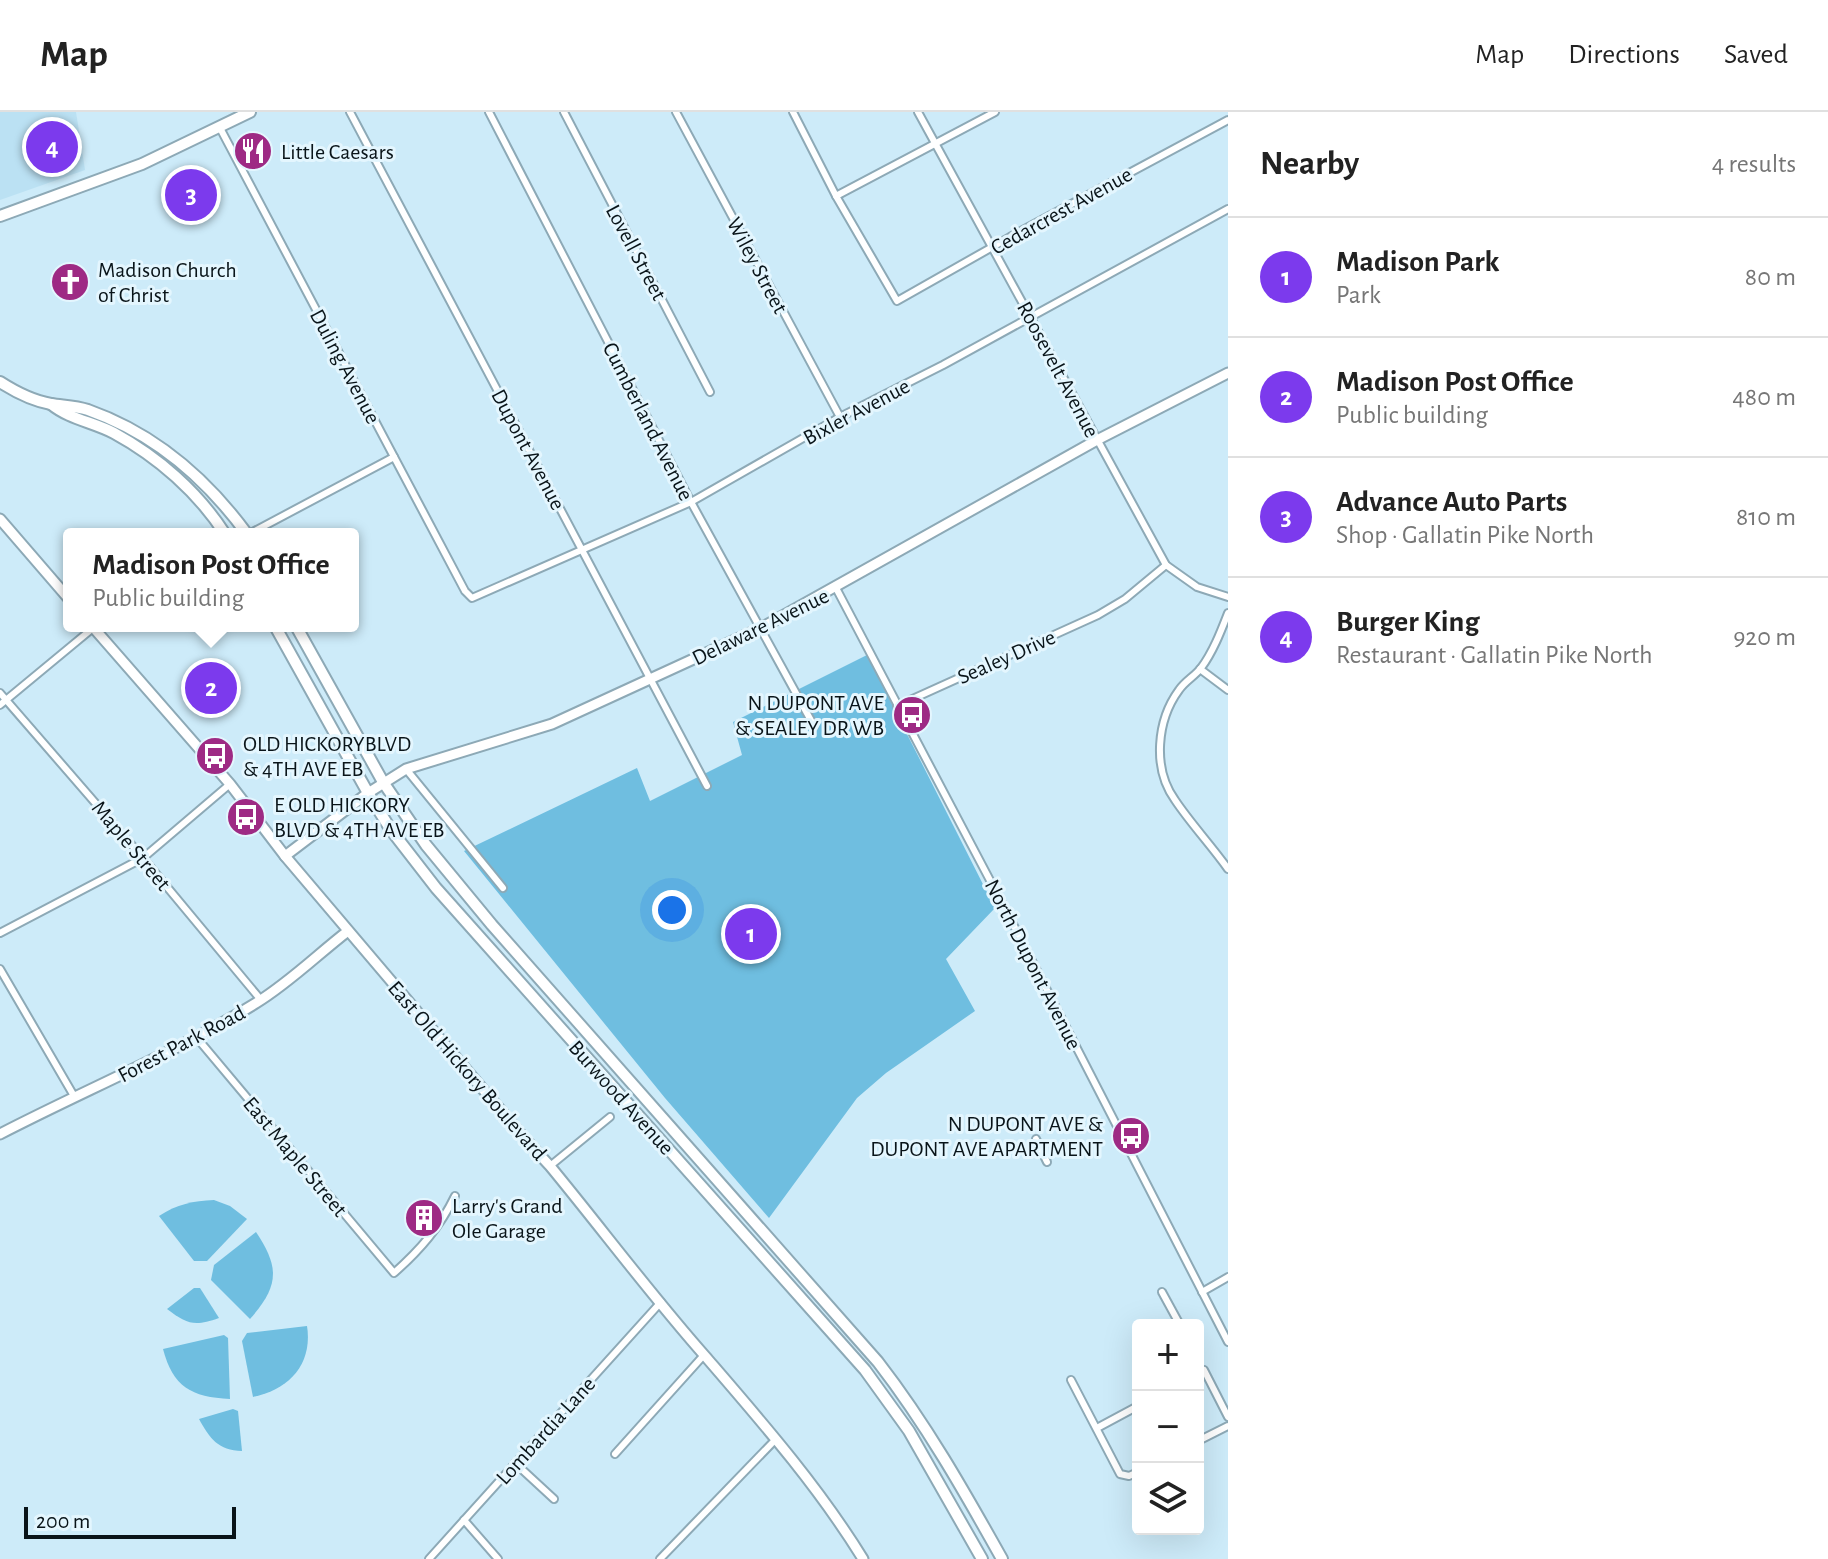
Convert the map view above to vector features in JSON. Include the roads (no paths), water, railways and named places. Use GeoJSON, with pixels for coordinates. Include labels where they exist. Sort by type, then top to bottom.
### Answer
{"type":"FeatureCollection","features":[{"type":"Feature","properties":{"kind":"main road"},"geometry":{"type":"LineString","coordinates":[[0,216],[138,166],[250,112]]}},
{"type":"Feature","properties":{"kind":"main road"},"geometry":{"type":"LineString","coordinates":[[0,382],[51,404],[63,413],[114,433],[142,450],[184,484],[220,528]]}},
{"type":"Feature","properties":{"kind":"main road"},"geometry":{"type":"LineString","coordinates":[[51,404],[66,404],[90,411],[153,442],[209,488],[243,528]]}},
{"type":"Feature","properties":{"kind":"main road","name":"Burwood Avenue"},"geometry":{"type":"LineString","coordinates":[[278,632],[391,830],[436,888],[865,1370],[909,1431],[982,1559]]}},
{"type":"Feature","properties":{"kind":"main road","name":"Burwood Avenue"},"geometry":{"type":"LineString","coordinates":[[299,632],[383,782],[426,845],[492,925],[878,1362],[908,1400],[938,1447],[1002,1559]]}},
{"type":"Feature","properties":{"kind":"street","name":"Dupont Avenue"},"geometry":{"type":"LineString","coordinates":[[350,112],[707,786]]}},
{"type":"Feature","properties":{"kind":"street","name":"Cumberland Avenue"},"geometry":{"type":"LineString","coordinates":[[489,112],[691,502],[814,726]]}},
{"type":"Feature","properties":{"kind":"street","name":"Lovell Street"},"geometry":{"type":"LineString","coordinates":[[564,112],[710,392]]}},
{"type":"Feature","properties":{"kind":"street","name":"Wiley Street"},"geometry":{"type":"LineString","coordinates":[[676,112],[840,417]]}},
{"type":"Feature","properties":{"kind":"street"},"geometry":{"type":"LineString","coordinates":[[793,112],[836,196],[995,112]]}},
{"type":"Feature","properties":{"kind":"street","name":"Roosevelt Avenue"},"geometry":{"type":"LineString","coordinates":[[918,112],[1166,565],[1197,587],[1228,597]]}},
{"type":"Feature","properties":{"kind":"street","name":"Cedarcrest Avenue"},"geometry":{"type":"LineString","coordinates":[[836,196],[897,301],[1228,120]]}},
{"type":"Feature","properties":{"kind":"street","name":"Duling Avenue"},"geometry":{"type":"LineString","coordinates":[[220,128],[465,591],[476,598]]}},
{"type":"Feature","properties":{"kind":"street","name":"Bixler Avenue"},"geometry":{"type":"LineString","coordinates":[[476,598],[691,502],[840,417],[943,365],[1228,209]]}},
{"type":"Feature","properties":{"kind":"street","name":"Delaware Avenue"},"geometry":{"type":"LineString","coordinates":[[285,856],[383,782],[406,769],[552,724],[761,628],[1097,440],[1228,373]]}},
{"type":"Feature","properties":{"kind":"street"},"geometry":{"type":"LineString","coordinates":[[259,528],[394,457]]}},
{"type":"Feature","properties":{"kind":"street"},"geometry":{"type":"LineString","coordinates":[[0,519],[63,592]]}},
{"type":"Feature","properties":{"kind":"street","name":"Sealey Drive"},"geometry":{"type":"LineString","coordinates":[[897,706],[1115,606],[1166,565]]}},
{"type":"Feature","properties":{"kind":"street","name":"North Dupont Avenue"},"geometry":{"type":"LineString","coordinates":[[836,588],[1001,899],[1106,1113],[1228,1342]]}},
{"type":"Feature","properties":{"kind":"street"},"geometry":{"type":"LineString","coordinates":[[1228,613],[1200,669],[1180,687],[1166,712],[1160,734],[1161,762],[1173,798],[1228,869]]}},
{"type":"Feature","properties":{"kind":"street"},"geometry":{"type":"LineString","coordinates":[[0,705],[86,632]]}},
{"type":"Feature","properties":{"kind":"street","name":"East Old Hickory Boulevard"},"geometry":{"type":"LineString","coordinates":[[96,632],[230,784],[285,856],[550,1166],[776,1439],[834,1514],[863,1559]]}},
{"type":"Feature","properties":{"kind":"street"},"geometry":{"type":"LineString","coordinates":[[1200,669],[1228,690]]}},
{"type":"Feature","properties":{"kind":"street","name":"Maple Street"},"geometry":{"type":"LineString","coordinates":[[0,693],[261,1000]]}},
{"type":"Feature","properties":{"kind":"street"},"geometry":{"type":"LineString","coordinates":[[406,769],[503,888]]}},
{"type":"Feature","properties":{"kind":"street"},"geometry":{"type":"LineString","coordinates":[[0,933],[143,858],[230,784]]}},
{"type":"Feature","properties":{"kind":"street","name":"Forest Park Road"},"geometry":{"type":"LineString","coordinates":[[0,1134],[197,1038],[261,1000],[348,931]]}},
{"type":"Feature","properties":{"kind":"street"},"geometry":{"type":"LineString","coordinates":[[0,969],[74,1096]]}},
{"type":"Feature","properties":{"kind":"street","name":"East Maple Street"},"geometry":{"type":"LineString","coordinates":[[197,1038],[394,1273],[420,1251],[455,1196]]}},
{"type":"Feature","properties":{"kind":"street"},"geometry":{"type":"LineString","coordinates":[[550,1166],[610,1117]]}},
{"type":"Feature","properties":{"kind":"street"},"geometry":{"type":"LineString","coordinates":[[1036,1139],[1047,1162]]}},
{"type":"Feature","properties":{"kind":"street"},"geometry":{"type":"LineString","coordinates":[[1202,1292],[1228,1277]]}},
{"type":"Feature","properties":{"kind":"street"},"geometry":{"type":"LineString","coordinates":[[1162,1292],[1177,1319]]}},
{"type":"Feature","properties":{"kind":"street","name":"Lombardia Lane"},"geometry":{"type":"LineString","coordinates":[[429,1559],[661,1302]]}},
{"type":"Feature","properties":{"kind":"street"},"geometry":{"type":"LineString","coordinates":[[615,1454],[704,1355]]}},
{"type":"Feature","properties":{"kind":"street"},"geometry":{"type":"LineString","coordinates":[[1204,1377],[1228,1417]]}},
{"type":"Feature","properties":{"kind":"street"},"geometry":{"type":"LineString","coordinates":[[1071,1380],[1120,1474],[1132,1475]]}},
{"type":"Feature","properties":{"kind":"street"},"geometry":{"type":"LineString","coordinates":[[1097,1428],[1132,1409]]}},
{"type":"Feature","properties":{"kind":"street"},"geometry":{"type":"LineString","coordinates":[[1204,1438],[1228,1426]]}},
{"type":"Feature","properties":{"kind":"street"},"geometry":{"type":"LineString","coordinates":[[660,1559],[776,1439]]}},
{"type":"Feature","properties":{"kind":"street"},"geometry":{"type":"LineString","coordinates":[[515,1463],[554,1499]]}},
{"type":"Feature","properties":{"kind":"street"},"geometry":{"type":"LineString","coordinates":[[464,1520],[498,1559]]}},
{"type":"Feature","properties":{"kind":"place","name":"Burger King"},"geometry":{"type":"Point","coordinates":[52,147]}},
{"type":"Feature","properties":{"kind":"place","name":"Little Caesars"},"geometry":{"type":"Point","coordinates":[253,151]}},
{"type":"Feature","properties":{"kind":"place","name":"Advance Auto Parts"},"geometry":{"type":"Point","coordinates":[191,195]}},
{"type":"Feature","properties":{"kind":"place","name":"Madison Church of Christ"},"geometry":{"type":"Point","coordinates":[70,282]}},
{"type":"Feature","properties":{"kind":"place","name":"Madison Post Office"},"geometry":{"type":"Point","coordinates":[211,688]}},
{"type":"Feature","properties":{"kind":"place","name":"N DUPONT AVE & SEALEY DR WB"},"geometry":{"type":"Point","coordinates":[912,715]}},
{"type":"Feature","properties":{"kind":"place","name":"OLD HICKORYBLVD & 4TH AVE EB"},"geometry":{"type":"Point","coordinates":[215,756]}},
{"type":"Feature","properties":{"kind":"place","name":"E OLD HICKORY BLVD & 4TH AVE EB"},"geometry":{"type":"Point","coordinates":[246,817]}},
{"type":"Feature","properties":{"kind":"place","name":"Madison Park"},"geometry":{"type":"Point","coordinates":[751,934]}},
{"type":"Feature","properties":{"kind":"place","name":"N DUPONT AVE & DUPONT AVE APARTMENT"},"geometry":{"type":"Point","coordinates":[1131,1136]}},
{"type":"Feature","properties":{"kind":"place","name":"Larry's Grand Ole Garage"},"geometry":{"type":"Point","coordinates":[424,1218]}}]}
